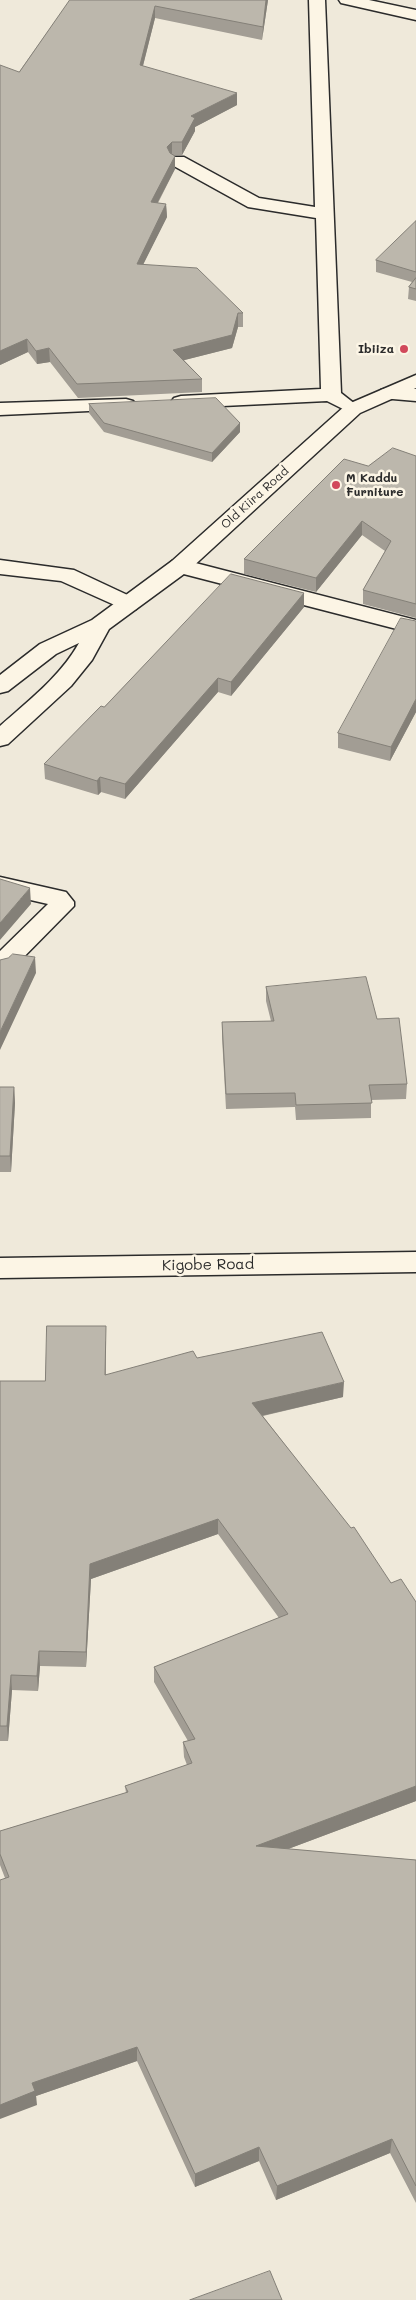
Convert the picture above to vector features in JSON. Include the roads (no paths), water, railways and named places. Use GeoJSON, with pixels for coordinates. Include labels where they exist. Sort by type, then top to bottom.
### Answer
{"type":"FeatureCollection","features":[{"type":"Feature","properties":{"kind":"street"},"geometry":{"type":"LineString","coordinates":[[317,0],[323,214],[331,395]]}},
{"type":"Feature","properties":{"kind":"street"},"geometry":{"type":"LineString","coordinates":[[347,0],[416,15]]}},
{"type":"Feature","properties":{"kind":"street"},"geometry":{"type":"LineString","coordinates":[[178,160],[254,203],[323,214]]}},
{"type":"Feature","properties":{"kind":"street","name":"Old Kiira Road"},"geometry":{"type":"LineString","coordinates":[[0,686],[48,649],[100,625],[180,566],[353,409],[416,381]]}},
{"type":"Feature","properties":{"kind":"street"},"geometry":{"type":"LineString","coordinates":[[388,394],[416,395]]}},
{"type":"Feature","properties":{"kind":"street"},"geometry":{"type":"LineString","coordinates":[[0,409],[331,395],[353,409]]}},
{"type":"Feature","properties":{"kind":"street"},"geometry":{"type":"LineString","coordinates":[[180,566],[416,627]]}},
{"type":"Feature","properties":{"kind":"street"},"geometry":{"type":"LineString","coordinates":[[0,567],[66,575],[128,604]]}},
{"type":"Feature","properties":{"kind":"street","name":"Old Kiira Road"},"geometry":{"type":"LineString","coordinates":[[0,739],[63,681],[81,660],[100,625]]}},
{"type":"Feature","properties":{"kind":"street"},"geometry":{"type":"LineString","coordinates":[[0,885],[57,898],[61,902],[61,906],[0,966]]}},
{"type":"Feature","properties":{"kind":"street","name":"Kigobe Road"},"geometry":{"type":"LineString","coordinates":[[0,1268],[416,1262]]}},
{"type":"Feature","properties":{"kind":"place","name":"Ibiiza"},"geometry":{"type":"Point","coordinates":[404,349]}},
{"type":"Feature","properties":{"kind":"place","name":"M Kaddu Furniture"},"geometry":{"type":"Point","coordinates":[336,485]}}]}
